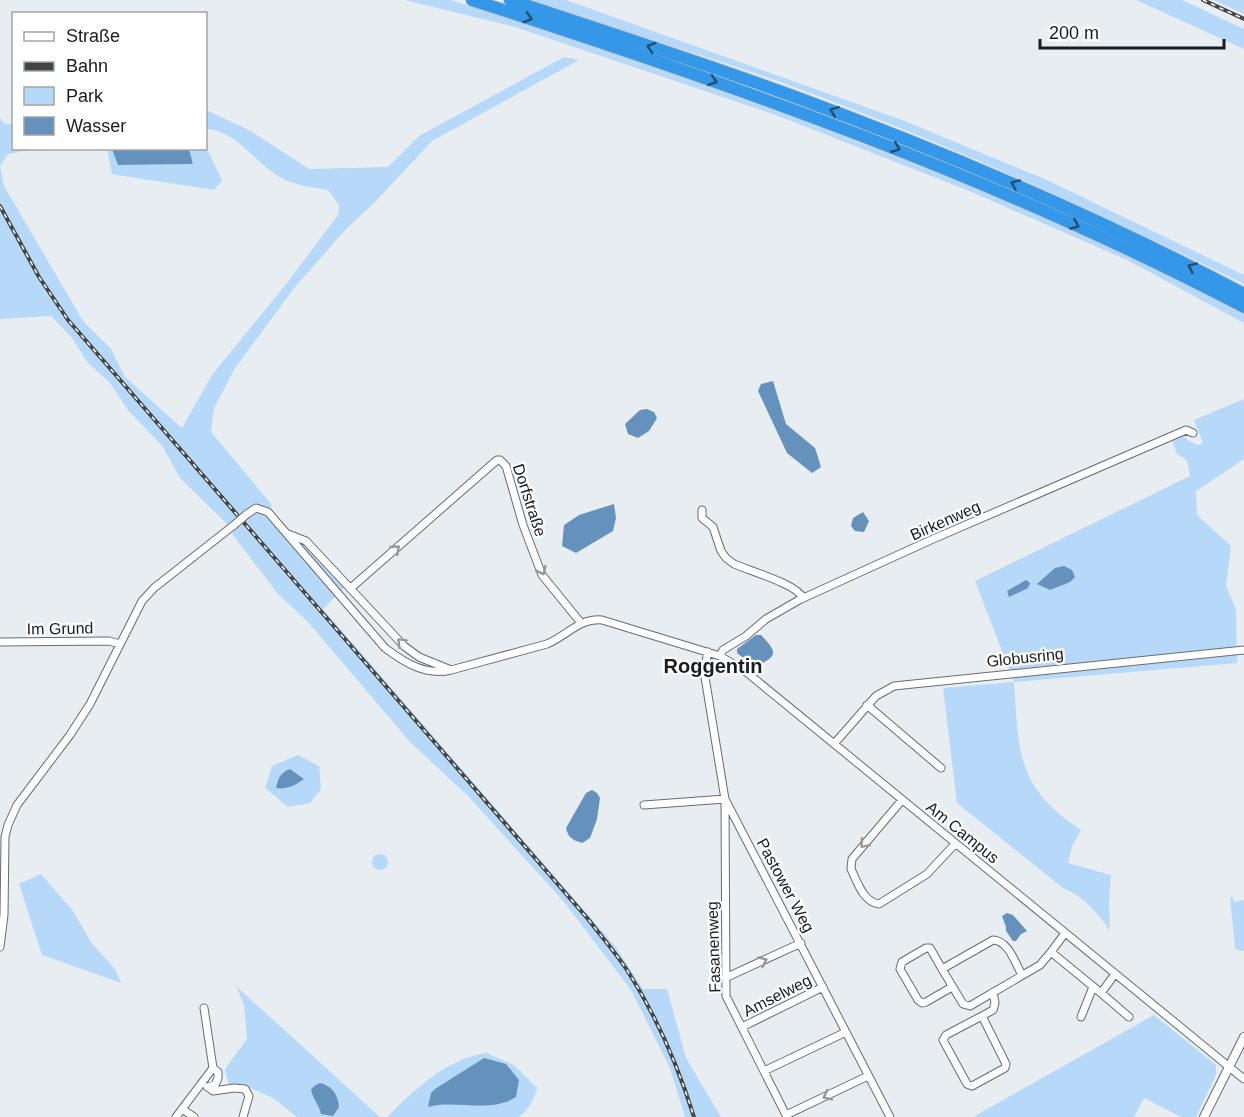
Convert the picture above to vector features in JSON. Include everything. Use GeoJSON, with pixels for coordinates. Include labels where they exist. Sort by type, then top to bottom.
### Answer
{"type":"FeatureCollection","features":[{"type":"Feature","properties":{"kind":"highway"},"geometry":{"type":"LineString","coordinates":[[472,0],[672,66],[897,148],[1088,231],[1244,307]]}},
{"type":"Feature","properties":{"kind":"highway"},"geometry":{"type":"LineString","coordinates":[[510,0],[767,86],[899,136],[1007,180],[1104,224],[1244,294]]}},
{"type":"Feature","properties":{"kind":"street","name":"Birkenweg"},"geometry":{"type":"LineString","coordinates":[[720,656],[723,650],[746,636],[766,619],[803,598],[933,539],[1186,430],[1192,433]]}},
{"type":"Feature","properties":{"kind":"street","name":"Dorfstraße"},"geometry":{"type":"LineString","coordinates":[[352,587],[497,460],[500,460],[506,466],[542,575],[580,623]]}},
{"type":"Feature","properties":{"kind":"street"},"geometry":{"type":"LineString","coordinates":[[0,947],[4,915],[4,857],[8,825],[23,796],[81,719],[145,597],[256,508],[268,512],[385,648],[401,660],[425,671],[438,673],[547,644],[580,623],[587,620],[602,620],[720,656],[745,671],[834,744]]}},
{"type":"Feature","properties":{"kind":"street"},"geometry":{"type":"LineString","coordinates":[[702,510],[701,515],[713,527],[726,558],[734,564],[792,587],[803,598]]}},
{"type":"Feature","properties":{"kind":"street"},"geometry":{"type":"LineString","coordinates":[[288,534],[306,541],[352,587],[404,646],[419,657],[451,670]]}},
{"type":"Feature","properties":{"kind":"street","name":"Im Grund"},"geometry":{"type":"LineString","coordinates":[[0,642],[109,641],[120,644]]}},
{"type":"Feature","properties":{"kind":"street","name":"Globusring"},"geometry":{"type":"LineString","coordinates":[[834,744],[867,705],[885,690],[904,684],[1244,650]]}},
{"type":"Feature","properties":{"kind":"street","name":"Pastower Weg"},"geometry":{"type":"LineString","coordinates":[[708,652],[704,671],[725,799],[890,1117]]}},
{"type":"Feature","properties":{"kind":"street"},"geometry":{"type":"LineString","coordinates":[[867,705],[942,768]]}},
{"type":"Feature","properties":{"kind":"street"},"geometry":{"type":"LineString","coordinates":[[904,737],[914,735]]}},
{"type":"Feature","properties":{"kind":"street","name":"Am Campus"},"geometry":{"type":"LineString","coordinates":[[834,744],[1244,1079]]}},
{"type":"Feature","properties":{"kind":"street"},"geometry":{"type":"LineString","coordinates":[[644,805],[725,799]]}},
{"type":"Feature","properties":{"kind":"street","name":"Fasanenweg"},"geometry":{"type":"LineString","coordinates":[[725,799],[726,996],[786,1116]]}},
{"type":"Feature","properties":{"kind":"street"},"geometry":{"type":"LineString","coordinates":[[902,800],[850,864],[850,869],[866,898],[872,903],[879,904],[927,874],[955,844]]}},
{"type":"Feature","properties":{"kind":"street"},"geometry":{"type":"LineString","coordinates":[[952,987],[922,1003],[900,969],[900,965],[926,948],[930,948],[963,1004],[970,1006],[1040,965],[1065,933]]}},
{"type":"Feature","properties":{"kind":"street"},"geometry":{"type":"LineString","coordinates":[[942,969],[993,940],[1000,940],[1005,944],[1022,975]]}},
{"type":"Feature","properties":{"kind":"street"},"geometry":{"type":"LineString","coordinates":[[725,978],[801,943]]}},
{"type":"Feature","properties":{"kind":"street"},"geometry":{"type":"LineString","coordinates":[[1051,952],[1129,1017]]}},
{"type":"Feature","properties":{"kind":"street"},"geometry":{"type":"LineString","coordinates":[[1101,993],[1115,974]]}},
{"type":"Feature","properties":{"kind":"street","name":"Amselweg"},"geometry":{"type":"LineString","coordinates":[[742,1027],[824,987]]}},
{"type":"Feature","properties":{"kind":"street"},"geometry":{"type":"LineString","coordinates":[[1081,1017],[1094,987]]}},
{"type":"Feature","properties":{"kind":"street"},"geometry":{"type":"LineString","coordinates":[[982,1016],[1006,1064],[1005,1068],[972,1086],[967,1084],[943,1040],[946,1035],[993,1010],[995,1003],[993,992]]}},
{"type":"Feature","properties":{"kind":"street"},"geometry":{"type":"LineString","coordinates":[[176,1117],[213,1068],[204,1008]]}},
{"type":"Feature","properties":{"kind":"street"},"geometry":{"type":"LineString","coordinates":[[764,1071],[846,1032]]}},
{"type":"Feature","properties":{"kind":"street"},"geometry":{"type":"LineString","coordinates":[[1204,1117],[1244,1037]]}},
{"type":"Feature","properties":{"kind":"street"},"geometry":{"type":"LineString","coordinates":[[198,1088],[215,1085],[218,1071],[213,1068]]}},
{"type":"Feature","properties":{"kind":"street"},"geometry":{"type":"LineString","coordinates":[[786,1116],[868,1076]]}},
{"type":"Feature","properties":{"kind":"street"},"geometry":{"type":"LineString","coordinates":[[208,1087],[213,1091],[245,1089],[249,1096],[243,1117]]}},
{"type":"Feature","properties":{"kind":"street"},"geometry":{"type":"LineString","coordinates":[[182,1109],[194,1117]]}},
{"type":"Feature","properties":{"kind":"green space"},"geometry":{"type":"Polygon","coordinates":[[[405,0],[451,0],[654,68],[854,140],[1051,222],[1148,266],[1244,314],[1244,323],[1127,260],[967,190],[773,114],[515,27],[405,0]]]}},
{"type":"Feature","properties":{"kind":"green space"},"geometry":{"type":"Polygon","coordinates":[[[527,0],[566,0],[902,120],[1047,180],[1244,275],[1244,284],[1135,231],[912,133],[732,65],[527,0]]]}},
{"type":"Feature","properties":{"kind":"green space"},"geometry":{"type":"Polygon","coordinates":[[[1136,0],[1182,0],[1244,29],[1244,49],[1136,0]]]}},
{"type":"Feature","properties":{"kind":"green space"},"geometry":{"type":"Polygon","coordinates":[[[1214,0],[1244,0],[1244,14],[1214,0]]]}},
{"type":"Feature","properties":{"kind":"green space"},"geometry":{"type":"Polygon","coordinates":[[[564,57],[579,60],[432,141],[375,202],[346,229],[295,287],[235,368],[214,408],[211,432],[272,505],[265,514],[293,542],[299,538],[347,585],[323,609],[615,946],[643,989],[667,989],[686,1058],[721,1117],[685,1117],[670,1068],[631,990],[565,903],[468,796],[410,742],[308,622],[278,594],[232,534],[236,527],[232,523],[227,524],[180,478],[163,447],[127,409],[110,383],[88,363],[72,338],[51,316],[0,319],[0,166],[4,186],[83,321],[111,349],[125,377],[182,428],[212,375],[287,283],[338,215],[339,205],[328,190],[300,185],[281,178],[235,140],[217,131],[207,129],[207,110],[251,131],[309,169],[388,167],[419,136],[564,57]]]}},
{"type":"Feature","properties":{"kind":"green space"},"geometry":{"type":"Polygon","coordinates":[[[0,119],[5,124],[12,124],[12,150],[28,150],[8,154],[0,166],[0,119]]]}},
{"type":"Feature","properties":{"kind":"green space"},"geometry":{"type":"Polygon","coordinates":[[[207,149],[222,180],[214,190],[112,174],[107,150],[112,150],[119,165],[193,164],[189,150],[207,149]]]}},
{"type":"Feature","properties":{"kind":"green space"},"geometry":{"type":"Polygon","coordinates":[[[1244,399],[1244,459],[1196,491],[1197,515],[1231,546],[1226,586],[1236,609],[1237,663],[1014,682],[975,581],[1190,476],[1187,460],[1177,454],[1172,440],[1182,435],[1198,445],[1203,443],[1194,420],[1244,399]]]}},
{"type":"Feature","properties":{"kind":"green space"},"geometry":{"type":"Polygon","coordinates":[[[1014,682],[1017,729],[1025,767],[1044,799],[1081,830],[1072,846],[1068,863],[1111,875],[1110,931],[1084,901],[1063,888],[957,803],[943,688],[1014,682]]]}},
{"type":"Feature","properties":{"kind":"green space"},"geometry":{"type":"Polygon","coordinates":[[[298,755],[319,766],[321,789],[310,803],[288,807],[265,788],[272,766],[298,755]]]}},
{"type":"Feature","properties":{"kind":"green space"},"geometry":{"type":"Polygon","coordinates":[[[380,854],[388,862],[380,870],[372,862],[380,854]]]}},
{"type":"Feature","properties":{"kind":"green space"},"geometry":{"type":"Polygon","coordinates":[[[41,874],[73,911],[91,942],[115,969],[121,983],[42,955],[19,884],[41,874]]]}},
{"type":"Feature","properties":{"kind":"green space"},"geometry":{"type":"Polygon","coordinates":[[[1233,897],[1234,902],[1244,900],[1244,951],[1236,950],[1235,947],[1230,898],[1233,897]]]}},
{"type":"Feature","properties":{"kind":"green space"},"geometry":{"type":"Polygon","coordinates":[[[236,986],[380,1117],[297,1117],[273,1098],[250,1088],[229,1085],[225,1069],[247,1039],[244,1005],[236,986]]]}},
{"type":"Feature","properties":{"kind":"green space"},"geometry":{"type":"Polygon","coordinates":[[[1154,1015],[1216,1065],[1216,1075],[1196,1117],[1181,1117],[1144,1098],[1134,1117],[973,1117],[1154,1015]]]}},
{"type":"Feature","properties":{"kind":"green space"},"geometry":{"type":"Polygon","coordinates":[[[486,1053],[514,1065],[537,1088],[532,1101],[522,1115],[518,1117],[387,1117],[408,1096],[444,1069],[471,1056],[486,1053]]]}},
{"type":"Feature","properties":{"kind":"water"},"geometry":{"type":"Polygon","coordinates":[[[112,150],[189,150],[193,164],[118,165],[112,150]]]}},
{"type":"Feature","properties":{"kind":"water"},"geometry":{"type":"Polygon","coordinates":[[[773,381],[786,424],[815,448],[821,467],[812,473],[787,453],[758,391],[761,384],[773,381]]]}},
{"type":"Feature","properties":{"kind":"water"},"geometry":{"type":"Polygon","coordinates":[[[647,409],[654,412],[657,418],[649,431],[638,438],[628,434],[625,424],[640,410],[647,409]]]}},
{"type":"Feature","properties":{"kind":"water"},"geometry":{"type":"Polygon","coordinates":[[[614,504],[616,518],[613,531],[576,553],[562,546],[564,525],[579,515],[614,504]]]}},
{"type":"Feature","properties":{"kind":"water"},"geometry":{"type":"Polygon","coordinates":[[[863,512],[869,521],[864,532],[855,531],[851,526],[853,518],[863,512]]]}},
{"type":"Feature","properties":{"kind":"water"},"geometry":{"type":"Polygon","coordinates":[[[1064,566],[1072,570],[1075,577],[1070,582],[1050,590],[1037,584],[1055,568],[1064,566]]]}},
{"type":"Feature","properties":{"kind":"water"},"geometry":{"type":"Polygon","coordinates":[[[1026,580],[1030,583],[1028,588],[1009,597],[1007,591],[1026,580]]]}},
{"type":"Feature","properties":{"kind":"water"},"geometry":{"type":"Polygon","coordinates":[[[756,635],[761,635],[767,641],[773,654],[768,660],[755,667],[737,653],[737,649],[756,635]]]}},
{"type":"Feature","properties":{"kind":"water"},"geometry":{"type":"Polygon","coordinates":[[[290,769],[304,779],[291,786],[276,788],[280,776],[290,769]]]}},
{"type":"Feature","properties":{"kind":"water"},"geometry":{"type":"Polygon","coordinates":[[[592,790],[600,798],[597,819],[590,838],[582,843],[571,838],[566,828],[586,793],[592,790]]]}},
{"type":"Feature","properties":{"kind":"water"},"geometry":{"type":"Polygon","coordinates":[[[1007,913],[1013,915],[1027,931],[1021,934],[1016,941],[1013,941],[1006,931],[1002,916],[1007,913]]]}},
{"type":"Feature","properties":{"kind":"water"},"geometry":{"type":"Polygon","coordinates":[[[484,1058],[506,1064],[519,1080],[516,1097],[495,1105],[450,1104],[428,1107],[431,1093],[435,1089],[484,1058]]]}},
{"type":"Feature","properties":{"kind":"water"},"geometry":{"type":"Polygon","coordinates":[[[320,1083],[331,1088],[337,1098],[339,1107],[333,1116],[321,1114],[312,1093],[314,1086],[320,1083]]]}},
{"type":"Feature","properties":{"kind":"railway"},"geometry":{"type":"LineString","coordinates":[[1203,0],[1244,19]]}},
{"type":"Feature","properties":{"kind":"railway"},"geometry":{"type":"LineString","coordinates":[[0,206],[39,277],[68,320],[613,950],[638,987],[657,1023],[681,1079],[694,1117]]}},
{"type":"Feature","properties":{"kind":"district","name":"Roggentin"},"geometry":{"type":"Point","coordinates":[713,666]}}]}
